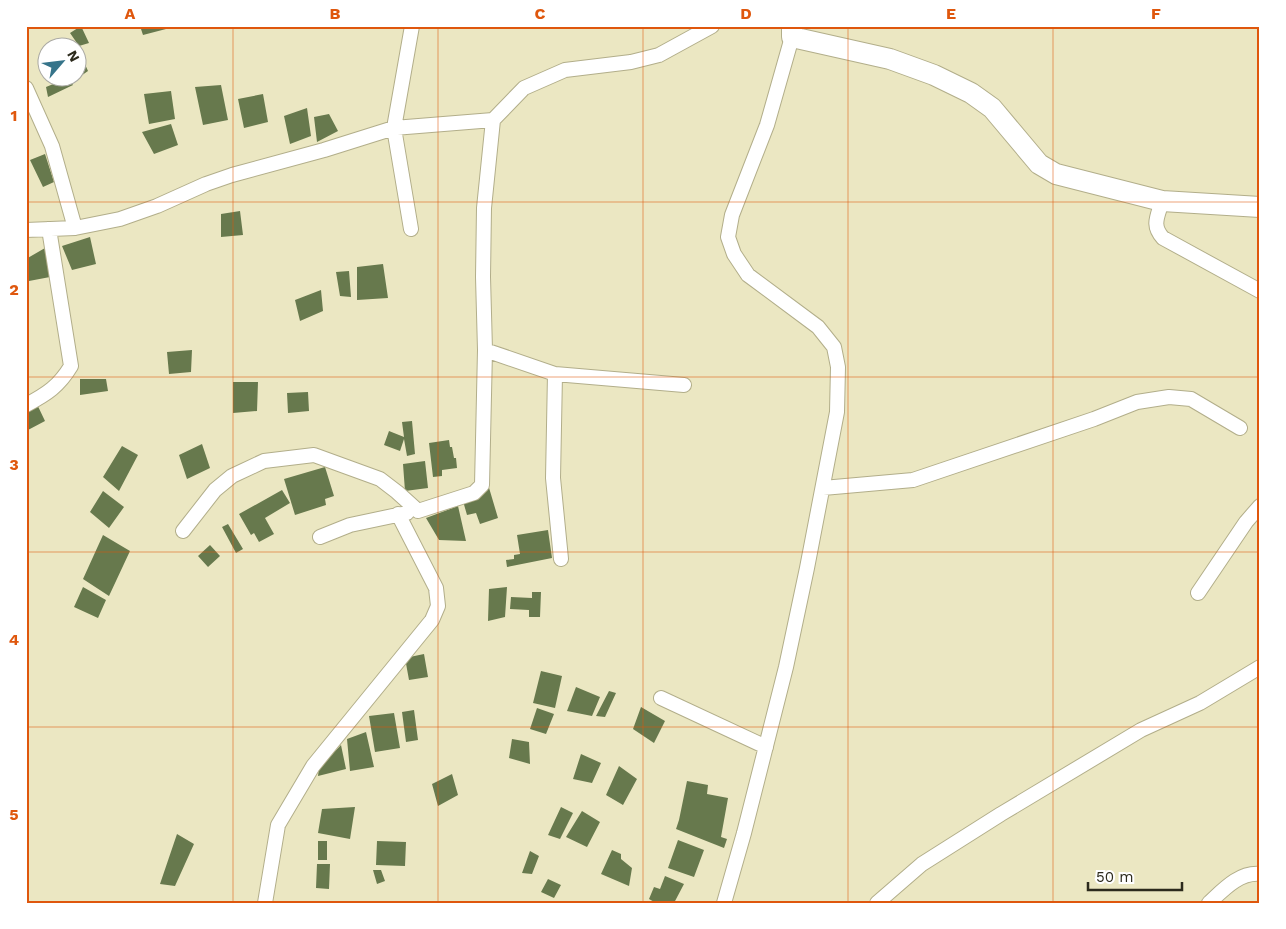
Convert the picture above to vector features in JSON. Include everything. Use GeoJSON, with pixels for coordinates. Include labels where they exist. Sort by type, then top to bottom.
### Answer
{"type":"FeatureCollection","features":[{"type":"Feature","properties":{"kind":"street"},"geometry":{"type":"LineString","coordinates":[[411,229],[394,128],[412,26]]}},
{"type":"Feature","properties":{"kind":"street"},"geometry":{"type":"LineString","coordinates":[[320,537],[350,526],[418,511],[474,493],[482,485],[485,350],[484,208],[493,120],[524,88],[556,73],[565,70],[631,62],[659,55],[712,26]]}},
{"type":"Feature","properties":{"kind":"street"},"geometry":{"type":"LineString","coordinates":[[724,903],[744,833],[786,666],[837,412],[838,367],[834,347],[818,327],[748,275],[734,254],[728,236],[732,216],[767,124],[792,32],[890,59],[934,75],[971,93],[992,108],[1039,164],[1056,174],[1162,201],[1260,207]]}},
{"type":"Feature","properties":{"kind":"street"},"geometry":{"type":"LineString","coordinates":[[26,88],[52,146],[75,228]]}},
{"type":"Feature","properties":{"kind":"street"},"geometry":{"type":"LineString","coordinates":[[26,230],[75,228],[120,219],[224,178],[394,128],[493,120]]}},
{"type":"Feature","properties":{"kind":"street"},"geometry":{"type":"LineString","coordinates":[[1162,201],[1156,222],[1157,231],[1163,238],[1260,291]]}},
{"type":"Feature","properties":{"kind":"street"},"geometry":{"type":"LineString","coordinates":[[26,405],[47,394],[63,380],[72,366],[49,229]]}},
{"type":"Feature","properties":{"kind":"street"},"geometry":{"type":"LineString","coordinates":[[485,350],[555,374],[684,385]]}},
{"type":"Feature","properties":{"kind":"street"},"geometry":{"type":"LineString","coordinates":[[555,374],[552,478],[561,559]]}},
{"type":"Feature","properties":{"kind":"street"},"geometry":{"type":"LineString","coordinates":[[823,488],[913,480],[1137,402],[1169,397],[1191,399],[1240,428]]}},
{"type":"Feature","properties":{"kind":"street"},"geometry":{"type":"LineString","coordinates":[[182,531],[215,490],[232,476],[264,461],[314,455],[380,479],[418,511]]}},
{"type":"Feature","properties":{"kind":"street"},"geometry":{"type":"LineString","coordinates":[[1198,593],[1246,522],[1260,506]]}},
{"type":"Feature","properties":{"kind":"street"},"geometry":{"type":"LineString","coordinates":[[266,903],[278,825],[313,766],[432,620],[438,606],[436,588],[398,514]]}},
{"type":"Feature","properties":{"kind":"street"},"geometry":{"type":"LineString","coordinates":[[877,903],[922,864],[1001,814],[1141,730],[1200,703],[1260,667]]}},
{"type":"Feature","properties":{"kind":"street"},"geometry":{"type":"LineString","coordinates":[[661,698],[766,747]]}},
{"type":"Feature","properties":{"kind":"street"},"geometry":{"type":"LineString","coordinates":[[1209,903],[1232,883],[1250,873],[1260,874]]}},
{"type":"Feature","properties":{"kind":"building"},"geometry":{"type":"Polygon","coordinates":[[[81,26],[87,38],[73,38],[70,33],[81,26]]]}},
{"type":"Feature","properties":{"kind":"building"},"geometry":{"type":"Polygon","coordinates":[[[140,26],[166,26],[166,29],[143,35],[140,26]]]}},
{"type":"Feature","properties":{"kind":"building"},"geometry":{"type":"Polygon","coordinates":[[[221,85],[228,120],[203,125],[195,87],[221,85]]]}},
{"type":"Feature","properties":{"kind":"building"},"geometry":{"type":"Polygon","coordinates":[[[46,88],[67,88],[48,97],[46,88]]]}},
{"type":"Feature","properties":{"kind":"building"},"geometry":{"type":"Polygon","coordinates":[[[171,91],[175,119],[149,124],[144,94],[171,91]]]}},
{"type":"Feature","properties":{"kind":"building"},"geometry":{"type":"Polygon","coordinates":[[[263,94],[268,122],[244,128],[238,99],[263,94]]]}},
{"type":"Feature","properties":{"kind":"building"},"geometry":{"type":"Polygon","coordinates":[[[307,108],[311,136],[290,144],[284,116],[307,108]]]}},
{"type":"Feature","properties":{"kind":"building"},"geometry":{"type":"Polygon","coordinates":[[[329,114],[338,131],[317,142],[314,117],[329,114]]]}},
{"type":"Feature","properties":{"kind":"building"},"geometry":{"type":"Polygon","coordinates":[[[171,124],[178,145],[154,154],[142,132],[171,124]]]}},
{"type":"Feature","properties":{"kind":"building"},"geometry":{"type":"Polygon","coordinates":[[[45,154],[54,182],[43,187],[30,160],[45,154]]]}},
{"type":"Feature","properties":{"kind":"building"},"geometry":{"type":"Polygon","coordinates":[[[240,211],[243,235],[221,237],[221,214],[240,211]]]}},
{"type":"Feature","properties":{"kind":"building"},"geometry":{"type":"Polygon","coordinates":[[[90,237],[96,264],[72,270],[62,246],[90,237]]]}},
{"type":"Feature","properties":{"kind":"building"},"geometry":{"type":"Polygon","coordinates":[[[45,248],[50,277],[29,281],[26,259],[45,248]]]}},
{"type":"Feature","properties":{"kind":"building"},"geometry":{"type":"Polygon","coordinates":[[[383,264],[388,298],[357,300],[357,267],[383,264]]]}},
{"type":"Feature","properties":{"kind":"building"},"geometry":{"type":"Polygon","coordinates":[[[349,271],[351,297],[340,296],[336,272],[349,271]]]}},
{"type":"Feature","properties":{"kind":"building"},"geometry":{"type":"Polygon","coordinates":[[[321,290],[323,311],[300,321],[295,300],[321,290]]]}},
{"type":"Feature","properties":{"kind":"building"},"geometry":{"type":"Polygon","coordinates":[[[192,350],[191,372],[169,374],[167,352],[192,350]]]}},
{"type":"Feature","properties":{"kind":"building"},"geometry":{"type":"Polygon","coordinates":[[[80,379],[106,379],[108,391],[80,395],[80,379]]]}},
{"type":"Feature","properties":{"kind":"building"},"geometry":{"type":"Polygon","coordinates":[[[233,382],[258,382],[257,411],[233,413],[233,382]]]}},
{"type":"Feature","properties":{"kind":"building"},"geometry":{"type":"Polygon","coordinates":[[[308,392],[309,411],[288,413],[287,393],[308,392]]]}},
{"type":"Feature","properties":{"kind":"building"},"geometry":{"type":"Polygon","coordinates":[[[35,400],[45,421],[28,430],[26,426],[26,405],[35,400]]]}},
{"type":"Feature","properties":{"kind":"building"},"geometry":{"type":"Polygon","coordinates":[[[412,421],[415,454],[407,456],[404,439],[400,451],[384,445],[389,431],[404,437],[402,422],[412,421]]]}},
{"type":"Feature","properties":{"kind":"building"},"geometry":{"type":"Polygon","coordinates":[[[449,440],[454,458],[456,458],[457,468],[442,470],[442,476],[433,477],[429,443],[449,440]]]}},
{"type":"Feature","properties":{"kind":"building"},"geometry":{"type":"Polygon","coordinates":[[[202,444],[210,468],[187,479],[179,455],[202,444]]]}},
{"type":"Feature","properties":{"kind":"building"},"geometry":{"type":"Polygon","coordinates":[[[122,446],[138,455],[119,491],[103,477],[122,446]]]}},
{"type":"Feature","properties":{"kind":"building"},"geometry":{"type":"Polygon","coordinates":[[[425,461],[428,488],[405,491],[403,464],[425,461]]]}},
{"type":"Feature","properties":{"kind":"building"},"geometry":{"type":"Polygon","coordinates":[[[325,467],[334,496],[325,499],[326,505],[295,515],[284,479],[325,467]]]}},
{"type":"Feature","properties":{"kind":"building"},"geometry":{"type":"Polygon","coordinates":[[[487,481],[498,518],[480,524],[476,513],[467,515],[463,501],[487,481]]]}},
{"type":"Feature","properties":{"kind":"building"},"geometry":{"type":"Polygon","coordinates":[[[282,490],[290,503],[265,518],[274,534],[259,542],[254,533],[251,535],[239,514],[282,490]]]}},
{"type":"Feature","properties":{"kind":"building"},"geometry":{"type":"Polygon","coordinates":[[[103,491],[124,507],[109,528],[90,512],[103,491]]]}},
{"type":"Feature","properties":{"kind":"building"},"geometry":{"type":"Polygon","coordinates":[[[458,506],[466,541],[439,540],[426,518],[458,506]]]}},
{"type":"Feature","properties":{"kind":"building"},"geometry":{"type":"Polygon","coordinates":[[[228,524],[243,549],[236,553],[222,527],[228,524]]]}},
{"type":"Feature","properties":{"kind":"building"},"geometry":{"type":"Polygon","coordinates":[[[548,530],[552,558],[507,567],[506,560],[514,559],[514,555],[520,554],[517,535],[548,530]]]}},
{"type":"Feature","properties":{"kind":"building"},"geometry":{"type":"Polygon","coordinates":[[[103,535],[130,551],[109,596],[83,579],[103,535]]]}},
{"type":"Feature","properties":{"kind":"building"},"geometry":{"type":"Polygon","coordinates":[[[210,545],[220,556],[208,567],[198,556],[210,545]]]}},
{"type":"Feature","properties":{"kind":"building"},"geometry":{"type":"Polygon","coordinates":[[[83,587],[106,600],[98,618],[74,607],[83,587]]]}},
{"type":"Feature","properties":{"kind":"building"},"geometry":{"type":"Polygon","coordinates":[[[507,587],[505,617],[488,621],[489,589],[507,587]]]}},
{"type":"Feature","properties":{"kind":"building"},"geometry":{"type":"Polygon","coordinates":[[[532,592],[541,592],[540,617],[529,617],[529,610],[510,609],[511,597],[532,598],[532,592]]]}},
{"type":"Feature","properties":{"kind":"building"},"geometry":{"type":"Polygon","coordinates":[[[424,654],[428,677],[409,680],[405,658],[424,654]]]}},
{"type":"Feature","properties":{"kind":"building"},"geometry":{"type":"Polygon","coordinates":[[[541,671],[562,676],[555,708],[533,703],[541,671]]]}},
{"type":"Feature","properties":{"kind":"building"},"geometry":{"type":"Polygon","coordinates":[[[576,687],[600,697],[592,716],[567,711],[576,687]]]}},
{"type":"Feature","properties":{"kind":"building"},"geometry":{"type":"Polygon","coordinates":[[[609,691],[616,693],[605,717],[596,716],[609,691]]]}},
{"type":"Feature","properties":{"kind":"building"},"geometry":{"type":"Polygon","coordinates":[[[641,707],[665,721],[654,743],[633,729],[641,707]]]}},
{"type":"Feature","properties":{"kind":"building"},"geometry":{"type":"Polygon","coordinates":[[[537,708],[554,714],[546,734],[530,729],[537,708]]]}},
{"type":"Feature","properties":{"kind":"building"},"geometry":{"type":"Polygon","coordinates":[[[414,710],[418,740],[406,742],[402,712],[414,710]]]}},
{"type":"Feature","properties":{"kind":"building"},"geometry":{"type":"Polygon","coordinates":[[[394,713],[400,748],[375,752],[369,716],[394,713]]]}},
{"type":"Feature","properties":{"kind":"building"},"geometry":{"type":"Polygon","coordinates":[[[366,732],[374,767],[350,771],[347,739],[366,732]]]}},
{"type":"Feature","properties":{"kind":"building"},"geometry":{"type":"Polygon","coordinates":[[[512,739],[529,742],[530,764],[509,758],[512,739]]]}},
{"type":"Feature","properties":{"kind":"building"},"geometry":{"type":"Polygon","coordinates":[[[341,745],[346,769],[318,776],[319,768],[341,745]]]}},
{"type":"Feature","properties":{"kind":"building"},"geometry":{"type":"Polygon","coordinates":[[[581,754],[601,763],[592,783],[573,779],[581,754]]]}},
{"type":"Feature","properties":{"kind":"building"},"geometry":{"type":"Polygon","coordinates":[[[619,766],[637,779],[623,805],[606,795],[619,766]]]}},
{"type":"Feature","properties":{"kind":"building"},"geometry":{"type":"Polygon","coordinates":[[[452,774],[458,795],[438,806],[432,784],[452,774]]]}},
{"type":"Feature","properties":{"kind":"building"},"geometry":{"type":"Polygon","coordinates":[[[687,781],[708,785],[707,794],[728,798],[721,837],[727,839],[724,848],[676,829],[687,781]]]}},
{"type":"Feature","properties":{"kind":"building"},"geometry":{"type":"Polygon","coordinates":[[[355,807],[350,839],[318,833],[322,809],[355,807]]]}},
{"type":"Feature","properties":{"kind":"building"},"geometry":{"type":"Polygon","coordinates":[[[561,807],[573,813],[560,839],[548,835],[561,807]]]}},
{"type":"Feature","properties":{"kind":"building"},"geometry":{"type":"Polygon","coordinates":[[[582,811],[600,822],[587,847],[566,837],[582,811]]]}},
{"type":"Feature","properties":{"kind":"building"},"geometry":{"type":"Polygon","coordinates":[[[177,834],[194,844],[175,886],[160,884],[177,834]]]}},
{"type":"Feature","properties":{"kind":"building"},"geometry":{"type":"Polygon","coordinates":[[[678,840],[704,850],[694,877],[668,868],[678,840]]]}},
{"type":"Feature","properties":{"kind":"building"},"geometry":{"type":"Polygon","coordinates":[[[318,841],[327,841],[327,860],[318,860],[318,841]]]}},
{"type":"Feature","properties":{"kind":"building"},"geometry":{"type":"Polygon","coordinates":[[[377,841],[406,842],[405,866],[376,865],[377,841]]]}},
{"type":"Feature","properties":{"kind":"building"},"geometry":{"type":"Polygon","coordinates":[[[612,850],[621,854],[621,859],[632,868],[629,886],[601,874],[612,850]]]}},
{"type":"Feature","properties":{"kind":"building"},"geometry":{"type":"Polygon","coordinates":[[[530,851],[539,856],[532,874],[522,873],[530,851]]]}},
{"type":"Feature","properties":{"kind":"building"},"geometry":{"type":"Polygon","coordinates":[[[317,864],[330,864],[329,889],[316,888],[317,864]]]}},
{"type":"Feature","properties":{"kind":"building"},"geometry":{"type":"Polygon","coordinates":[[[373,870],[381,870],[385,881],[377,884],[373,870]]]}},
{"type":"Feature","properties":{"kind":"building"},"geometry":{"type":"Polygon","coordinates":[[[665,876],[684,884],[674,903],[656,903],[649,899],[654,887],[660,889],[665,876]]]}},
{"type":"Feature","properties":{"kind":"building"},"geometry":{"type":"Polygon","coordinates":[[[548,879],[561,885],[554,898],[541,892],[548,879]]]}}]}
